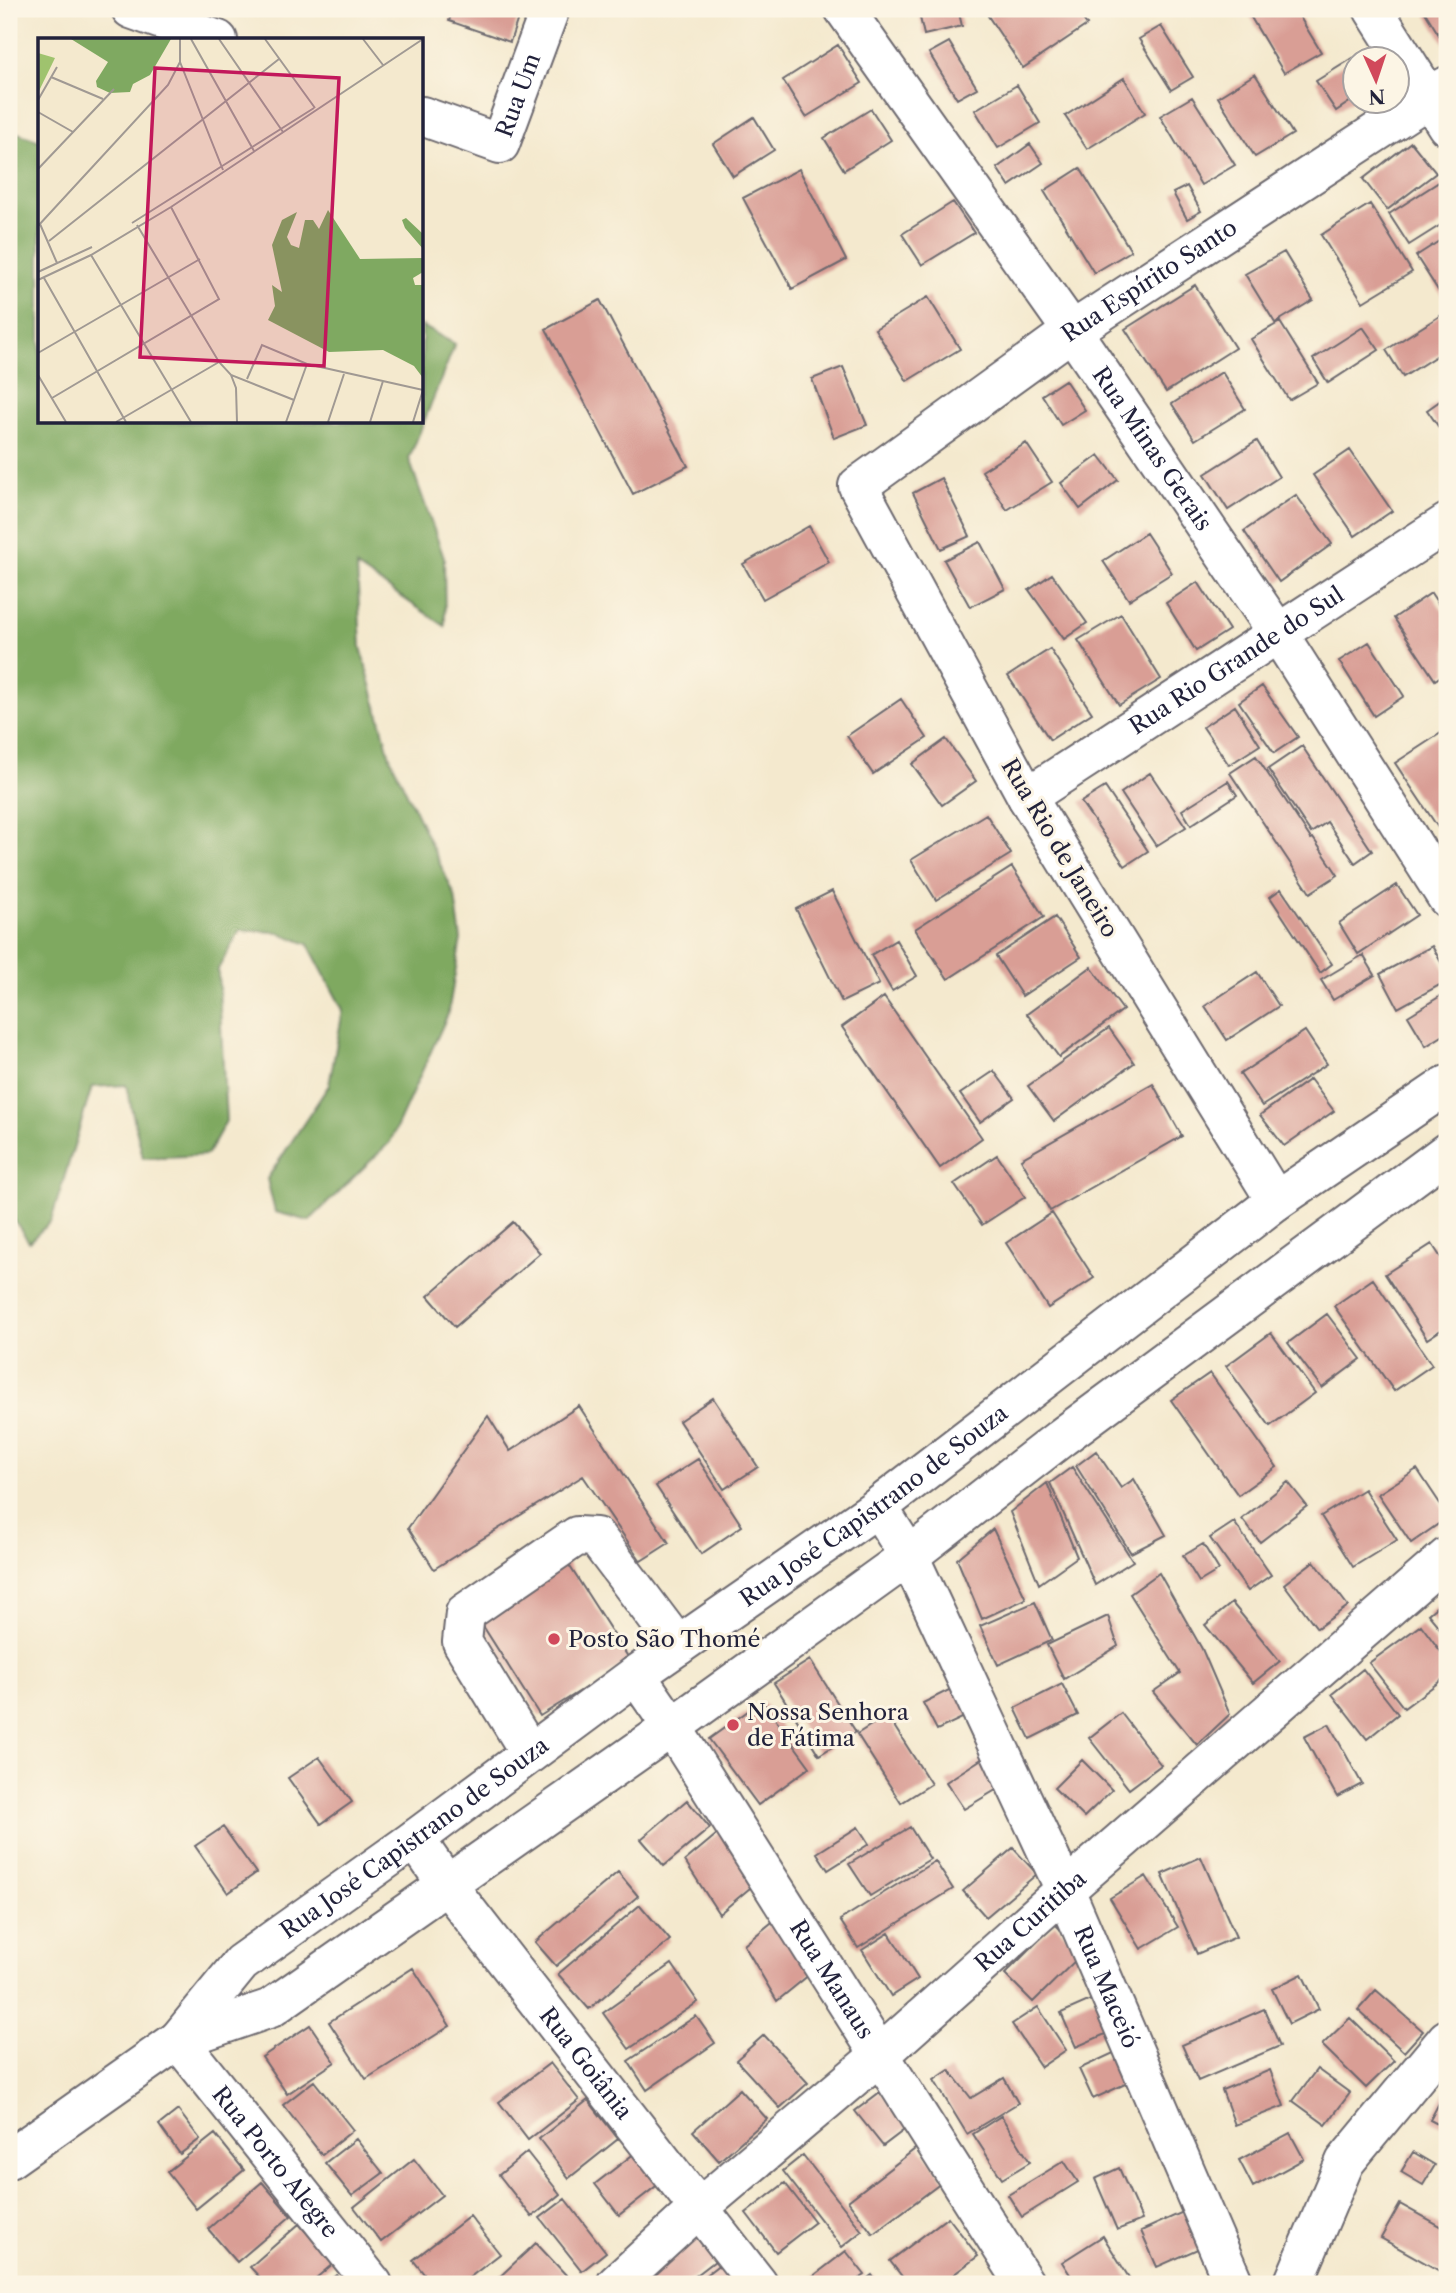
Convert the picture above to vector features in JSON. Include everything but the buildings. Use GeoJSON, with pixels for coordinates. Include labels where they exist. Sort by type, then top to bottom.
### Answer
{"type":"FeatureCollection","features":[{"type":"Feature","properties":{"kind":"street"},"geometry":{"type":"LineString","coordinates":[[134,9],[213,38]]}},
{"type":"Feature","properties":{"kind":"street","name":"Rua Um"},"geometry":{"type":"LineString","coordinates":[[424,117],[500,144],[550,9]]}},
{"type":"Feature","properties":{"kind":"street","name":"Rua Minas Gerais"},"geometry":{"type":"LineString","coordinates":[[844,9],[1072,331],[1278,633],[1447,898]]}},
{"type":"Feature","properties":{"kind":"street"},"geometry":{"type":"LineString","coordinates":[[1373,9],[1441,103]]}},
{"type":"Feature","properties":{"kind":"street","name":"Rua Espírito Santo"},"geometry":{"type":"LineString","coordinates":[[858,486],[1072,331],[1441,103]]}},
{"type":"Feature","properties":{"kind":"street","name":"Rua Rio de Janeiro"},"geometry":{"type":"LineString","coordinates":[[858,486],[1027,797],[1276,1201]]}},
{"type":"Feature","properties":{"kind":"street","name":"Rua Rio Grande do Sul"},"geometry":{"type":"LineString","coordinates":[[1027,797],[1447,523]]}},
{"type":"Feature","properties":{"kind":"street","name":"Rua José Capistrano de Souza"},"geometry":{"type":"LineString","coordinates":[[9,2159],[177,2040],[241,1963],[415,1839],[636,1675],[878,1507],[1276,1201],[1447,1085]]}},
{"type":"Feature","properties":{"kind":"street","name":"Rua José Capistrano de Souza"},"geometry":{"type":"LineString","coordinates":[[177,2040],[271,2008],[447,1885],[909,1556],[1062,1437],[1447,1152]]}},
{"type":"Feature","properties":{"kind":"street"},"geometry":{"type":"LineString","coordinates":[[1028,1390],[1062,1437]]}},
{"type":"Feature","properties":{"kind":"street","name":"Rua Maceió"},"geometry":{"type":"LineString","coordinates":[[878,1507],[909,1556],[1065,1889],[1234,2284]]}},
{"type":"Feature","properties":{"kind":"street"},"geometry":{"type":"LineString","coordinates":[[530,1753],[463,1642],[465,1613],[577,1536],[596,1537],[678,1646]]}},
{"type":"Feature","properties":{"kind":"street","name":"Rua Curitiba"},"geometry":{"type":"LineString","coordinates":[[616,2284],[700,2207],[880,2055],[1065,1889],[1447,1558]]}},
{"type":"Feature","properties":{"kind":"street","name":"Rua Manaus"},"geometry":{"type":"LineString","coordinates":[[636,1675],[672,1727],[1025,2284]]}},
{"type":"Feature","properties":{"kind":"street","name":"Rua Goiânia"},"geometry":{"type":"LineString","coordinates":[[415,1839],[447,1885],[758,2284]]}},
{"type":"Feature","properties":{"kind":"street"},"geometry":{"type":"LineString","coordinates":[[1293,2284],[1345,2162],[1447,2039]]}},
{"type":"Feature","properties":{"kind":"street","name":"Rua Porto Alegre"},"geometry":{"type":"LineString","coordinates":[[177,2040],[373,2284]]}},
{"type":"Feature","properties":{"kind":"green space"},"geometry":{"type":"Polygon","coordinates":[[[9,130],[38,140],[38,424],[423,424],[409,459],[444,558],[445,626],[357,567],[361,647],[390,757],[455,896],[461,939],[448,1014],[390,1142],[309,1221],[275,1212],[267,1179],[329,1085],[343,1010],[308,944],[277,932],[240,930],[218,969],[226,1121],[207,1155],[143,1158],[126,1085],[92,1087],[51,1221],[29,1242],[9,1212],[9,130]]]}},
{"type":"Feature","properties":{"kind":"green space"},"geometry":{"type":"Polygon","coordinates":[[[424,327],[455,344],[424,422],[424,327]]]}},
{"type":"Feature","properties":{"kind":"place","name":"Posto São Thomé"},"geometry":{"type":"Point","coordinates":[554,1639]}},
{"type":"Feature","properties":{"kind":"place","name":"Nossa Senhora de Fátima"},"geometry":{"type":"Point","coordinates":[733,1725]}}]}
